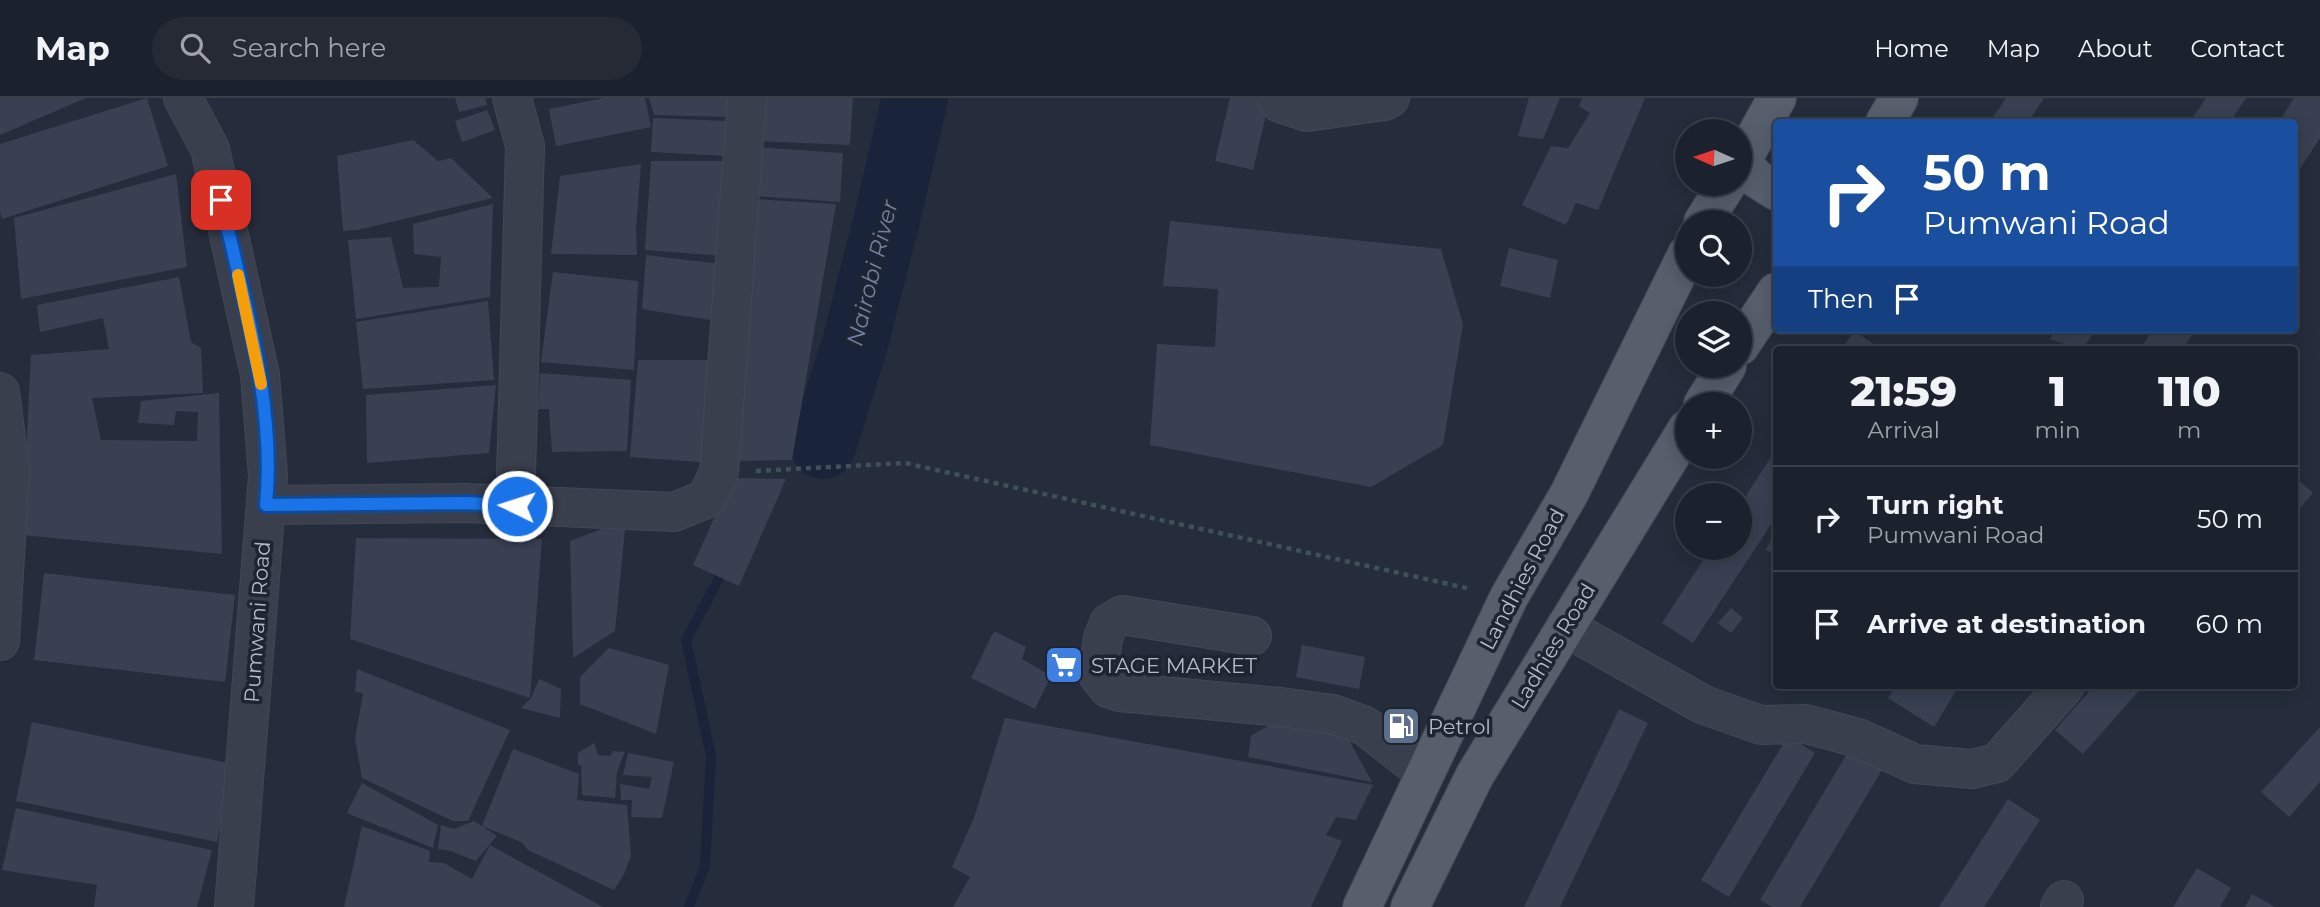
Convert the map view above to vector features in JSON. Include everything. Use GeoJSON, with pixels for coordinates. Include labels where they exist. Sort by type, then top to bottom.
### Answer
{"type":"FeatureCollection","features":[{"type":"Feature","properties":{"kind":"main road"},"geometry":{"type":"LineString","coordinates":[[1752,142],[1777,98]]}},
{"type":"Feature","properties":{"kind":"main road"},"geometry":{"type":"LineString","coordinates":[[1887,119],[1899,98]]}},
{"type":"Feature","properties":{"kind":"main road"},"geometry":{"type":"LineString","coordinates":[[1752,177],[1773,189]]}},
{"type":"Feature","properties":{"kind":"main road","name":"Landhies Road"},"geometry":{"type":"LineString","coordinates":[[1362,907],[1508,597],[1569,494],[1675,278]]}},
{"type":"Feature","properties":{"kind":"main road"},"geometry":{"type":"LineString","coordinates":[[1752,328],[1773,296]]}},
{"type":"Feature","properties":{"kind":"main road","name":"Ladhies Road"},"geometry":{"type":"LineString","coordinates":[[1410,907],[1475,775],[1675,448]]}},
{"type":"Feature","properties":{"kind":"street","name":"Pumwani Road"},"geometry":{"type":"LineString","coordinates":[[183,98],[210,149],[260,375],[268,476],[234,907]]}},
{"type":"Feature","properties":{"kind":"street"},"geometry":{"type":"LineString","coordinates":[[512,98],[525,146],[517,506]]}},
{"type":"Feature","properties":{"kind":"street"},"geometry":{"type":"LineString","coordinates":[[266,505],[466,503],[674,512],[706,499],[719,472],[747,98]]}},
{"type":"Feature","properties":{"kind":"street"},"geometry":{"type":"LineString","coordinates":[[1278,98],[1280,103],[1307,112],[1390,98]]}},
{"type":"Feature","properties":{"kind":"street"},"geometry":{"type":"LineString","coordinates":[[0,392],[10,468],[0,641]]}},
{"type":"Feature","properties":{"kind":"street"},"geometry":{"type":"LineString","coordinates":[[1252,636],[1122,615],[1109,623],[1103,638],[1098,674],[1108,688],[1120,692],[1333,714],[1365,726],[1425,773]]}},
{"type":"Feature","properties":{"kind":"street"},"geometry":{"type":"LineString","coordinates":[[1565,627],[1704,705],[1761,724],[1806,724],[1858,738],[1915,764],[1972,769],[1997,763],[2062,689]]}},
{"type":"Feature","properties":{"kind":"path"},"geometry":{"type":"LineString","coordinates":[[719,472],[905,463],[1508,597]]}},
{"type":"Feature","properties":{"kind":"building"},"geometry":{"type":"Polygon","coordinates":[[[0,98],[86,98],[0,135],[0,98]]]}},
{"type":"Feature","properties":{"kind":"building"},"geometry":{"type":"Polygon","coordinates":[[[147,98],[168,166],[2,219],[0,144],[147,98]]]}},
{"type":"Feature","properties":{"kind":"building"},"geometry":{"type":"Polygon","coordinates":[[[455,98],[485,98],[487,105],[459,112],[455,98]]]}},
{"type":"Feature","properties":{"kind":"building"},"geometry":{"type":"Polygon","coordinates":[[[604,98],[645,98],[651,127],[556,146],[549,109],[604,98]]]}},
{"type":"Feature","properties":{"kind":"building"},"geometry":{"type":"Polygon","coordinates":[[[649,98],[729,98],[728,117],[654,115],[649,98]]]}},
{"type":"Feature","properties":{"kind":"building"},"geometry":{"type":"Polygon","coordinates":[[[757,98],[853,98],[850,145],[755,141],[757,98]]]}},
{"type":"Feature","properties":{"kind":"building"},"geometry":{"type":"Polygon","coordinates":[[[1230,98],[1270,98],[1253,170],[1215,161],[1230,98]]]}},
{"type":"Feature","properties":{"kind":"building"},"geometry":{"type":"Polygon","coordinates":[[[1529,98],[1560,98],[1543,139],[1518,136],[1529,98]]]}},
{"type":"Feature","properties":{"kind":"building"},"geometry":{"type":"Polygon","coordinates":[[[1582,98],[1645,98],[1598,210],[1576,203],[1566,225],[1522,205],[1551,146],[1568,148],[1590,113],[1579,106],[1582,98]]]}},
{"type":"Feature","properties":{"kind":"building"},"geometry":{"type":"Polygon","coordinates":[[[2006,98],[2044,98],[2030,119],[1992,119],[2006,98]]]}},
{"type":"Feature","properties":{"kind":"building"},"geometry":{"type":"Polygon","coordinates":[[[2206,98],[2246,98],[2232,119],[2192,119],[2206,98]]]}},
{"type":"Feature","properties":{"kind":"building"},"geometry":{"type":"Polygon","coordinates":[[[2294,98],[2320,98],[2320,138],[2298,172],[2298,119],[2281,119],[2294,98]]]}},
{"type":"Feature","properties":{"kind":"building"},"geometry":{"type":"Polygon","coordinates":[[[487,110],[495,130],[462,142],[455,121],[487,110]]]}},
{"type":"Feature","properties":{"kind":"building"},"geometry":{"type":"Polygon","coordinates":[[[653,118],[728,121],[727,156],[651,152],[653,118]]]}},
{"type":"Feature","properties":{"kind":"building"},"geometry":{"type":"Polygon","coordinates":[[[413,140],[438,161],[451,158],[493,198],[343,231],[337,156],[413,140]]]}},
{"type":"Feature","properties":{"kind":"building"},"geometry":{"type":"Polygon","coordinates":[[[756,147],[843,153],[840,202],[753,196],[756,147]]]}},
{"type":"Feature","properties":{"kind":"building"},"geometry":{"type":"Polygon","coordinates":[[[651,161],[724,161],[722,256],[645,250],[651,161]]]}},
{"type":"Feature","properties":{"kind":"building"},"geometry":{"type":"Polygon","coordinates":[[[641,164],[636,229],[637,255],[551,254],[560,176],[641,164]]]}},
{"type":"Feature","properties":{"kind":"building"},"geometry":{"type":"Polygon","coordinates":[[[176,174],[187,267],[21,299],[14,218],[176,174]]]}},
{"type":"Feature","properties":{"kind":"building"},"geometry":{"type":"Polygon","coordinates":[[[754,199],[836,204],[792,460],[734,461],[754,199]]]}},
{"type":"Feature","properties":{"kind":"building"},"geometry":{"type":"Polygon","coordinates":[[[493,204],[490,297],[356,319],[348,240],[391,237],[403,288],[439,287],[441,257],[414,254],[413,224],[493,204]]]}},
{"type":"Feature","properties":{"kind":"building"},"geometry":{"type":"Polygon","coordinates":[[[1170,221],[1441,249],[1463,324],[1443,445],[1371,487],[1150,445],[1157,344],[1215,347],[1218,289],[1163,286],[1170,221]]]}},
{"type":"Feature","properties":{"kind":"building"},"geometry":{"type":"Polygon","coordinates":[[[1509,248],[1558,260],[1550,298],[1500,286],[1509,248]]]}},
{"type":"Feature","properties":{"kind":"building"},"geometry":{"type":"Polygon","coordinates":[[[646,255],[721,264],[722,322],[642,309],[646,255]]]}},
{"type":"Feature","properties":{"kind":"building"},"geometry":{"type":"Polygon","coordinates":[[[553,272],[638,281],[634,370],[541,362],[553,272]]]}},
{"type":"Feature","properties":{"kind":"building"},"geometry":{"type":"Polygon","coordinates":[[[179,277],[191,342],[201,348],[203,393],[92,398],[101,440],[197,441],[198,412],[176,411],[174,425],[138,423],[141,401],[219,393],[222,554],[22,535],[31,355],[109,349],[103,318],[40,332],[37,305],[179,277]]]}},
{"type":"Feature","properties":{"kind":"building"},"geometry":{"type":"Polygon","coordinates":[[[488,301],[494,380],[363,389],[356,322],[488,301]]]}},
{"type":"Feature","properties":{"kind":"building"},"geometry":{"type":"Polygon","coordinates":[[[1853,333],[1857,333],[1877,346],[1844,346],[1853,333]]]}},
{"type":"Feature","properties":{"kind":"building"},"geometry":{"type":"Polygon","coordinates":[[[2054,333],[2093,333],[2085,346],[2070,346],[2050,339],[2054,333]]]}},
{"type":"Feature","properties":{"kind":"building"},"geometry":{"type":"Polygon","coordinates":[[[2151,333],[2193,333],[2185,346],[2142,346],[2151,333]]]}},
{"type":"Feature","properties":{"kind":"building"},"geometry":{"type":"Polygon","coordinates":[[[638,360],[717,360],[713,463],[630,457],[638,360]]]}},
{"type":"Feature","properties":{"kind":"building"},"geometry":{"type":"Polygon","coordinates":[[[540,373],[631,380],[627,451],[552,452],[549,409],[538,409],[540,373]]]}},
{"type":"Feature","properties":{"kind":"building"},"geometry":{"type":"Polygon","coordinates":[[[496,385],[489,453],[367,463],[366,395],[496,385]]]}},
{"type":"Feature","properties":{"kind":"building"},"geometry":{"type":"Polygon","coordinates":[[[1773,454],[1773,522],[1752,553],[1752,486],[1773,454]]]}},
{"type":"Feature","properties":{"kind":"building"},"geometry":{"type":"Polygon","coordinates":[[[732,478],[786,479],[739,586],[693,565],[732,478]]]}},
{"type":"Feature","properties":{"kind":"building"},"geometry":{"type":"Polygon","coordinates":[[[2298,480],[2313,493],[2298,510],[2298,480]]]}},
{"type":"Feature","properties":{"kind":"building"},"geometry":{"type":"Polygon","coordinates":[[[626,520],[615,631],[573,658],[570,541],[626,520]]]}},
{"type":"Feature","properties":{"kind":"building"},"geometry":{"type":"Polygon","coordinates":[[[1773,536],[1773,554],[1766,550],[1773,536]]]}},
{"type":"Feature","properties":{"kind":"building"},"geometry":{"type":"Polygon","coordinates":[[[356,538],[542,539],[530,698],[350,639],[356,538]]]}},
{"type":"Feature","properties":{"kind":"building"},"geometry":{"type":"Polygon","coordinates":[[[1703,560],[1748,560],[1693,643],[1662,623],[1703,560]]]}},
{"type":"Feature","properties":{"kind":"building"},"geometry":{"type":"Polygon","coordinates":[[[44,573],[235,595],[225,682],[34,660],[44,573]]]}},
{"type":"Feature","properties":{"kind":"building"},"geometry":{"type":"Polygon","coordinates":[[[1731,608],[1743,618],[1731,633],[1718,623],[1731,608]]]}},
{"type":"Feature","properties":{"kind":"building"},"geometry":{"type":"Polygon","coordinates":[[[994,631],[1026,647],[1022,659],[1051,676],[1035,709],[971,678],[994,631]]]}},
{"type":"Feature","properties":{"kind":"building"},"geometry":{"type":"Polygon","coordinates":[[[1302,645],[1365,657],[1359,689],[1296,677],[1302,645]]]}},
{"type":"Feature","properties":{"kind":"building"},"geometry":{"type":"Polygon","coordinates":[[[609,648],[669,665],[656,734],[580,704],[580,677],[609,648]]]}},
{"type":"Feature","properties":{"kind":"building"},"geometry":{"type":"Polygon","coordinates":[[[357,669],[510,730],[468,821],[453,821],[362,778],[355,739],[363,693],[355,692],[357,669]]]}},
{"type":"Feature","properties":{"kind":"building"},"geometry":{"type":"Polygon","coordinates":[[[539,679],[561,689],[560,718],[521,708],[531,698],[539,679]]]}},
{"type":"Feature","properties":{"kind":"building"},"geometry":{"type":"Polygon","coordinates":[[[1894,689],[1957,689],[1934,727],[1888,698],[1894,689]]]}},
{"type":"Feature","properties":{"kind":"building"},"geometry":{"type":"Polygon","coordinates":[[[2091,689],[2140,689],[2083,754],[2055,730],[2091,689]]]}},
{"type":"Feature","properties":{"kind":"building"},"geometry":{"type":"Polygon","coordinates":[[[1619,709],[1648,723],[1560,907],[1524,907],[1619,709]]]}},
{"type":"Feature","properties":{"kind":"building"},"geometry":{"type":"Polygon","coordinates":[[[1005,718],[1373,785],[1356,820],[1336,817],[1326,835],[1342,841],[1311,907],[953,907],[970,877],[952,867],[974,818],[1005,718]]]}},
{"type":"Feature","properties":{"kind":"building"},"geometry":{"type":"Polygon","coordinates":[[[1281,718],[1346,735],[1372,782],[1248,757],[1251,736],[1281,718]]]}},
{"type":"Feature","properties":{"kind":"building"},"geometry":{"type":"Polygon","coordinates":[[[32,722],[233,764],[217,842],[16,801],[32,722]]]}},
{"type":"Feature","properties":{"kind":"building"},"geometry":{"type":"Polygon","coordinates":[[[2320,727],[2320,782],[2289,817],[2261,792],[2320,727]]]}},
{"type":"Feature","properties":{"kind":"building"},"geometry":{"type":"Polygon","coordinates":[[[1788,736],[1815,753],[1729,897],[1701,880],[1788,736]]]}},
{"type":"Feature","properties":{"kind":"building"},"geometry":{"type":"Polygon","coordinates":[[[594,743],[598,755],[610,756],[613,751],[625,752],[617,772],[615,798],[582,795],[578,753],[594,743]]]}},
{"type":"Feature","properties":{"kind":"building"},"geometry":{"type":"Polygon","coordinates":[[[1852,745],[1885,765],[1800,907],[1772,907],[1760,900],[1852,745]]]}},
{"type":"Feature","properties":{"kind":"building"},"geometry":{"type":"Polygon","coordinates":[[[513,749],[579,774],[577,800],[627,805],[631,856],[614,890],[528,850],[521,842],[482,826],[513,749]]]}},
{"type":"Feature","properties":{"kind":"building"},"geometry":{"type":"Polygon","coordinates":[[[628,753],[674,762],[662,818],[631,817],[632,800],[621,800],[620,784],[649,789],[652,777],[623,775],[628,753]]]}},
{"type":"Feature","properties":{"kind":"building"},"geometry":{"type":"Polygon","coordinates":[[[362,783],[438,825],[433,848],[347,813],[362,783]]]}},
{"type":"Feature","properties":{"kind":"building"},"geometry":{"type":"Polygon","coordinates":[[[2008,799],[2040,820],[1984,907],[1939,907],[2008,799]]]}},
{"type":"Feature","properties":{"kind":"building"},"geometry":{"type":"Polygon","coordinates":[[[16,808],[212,850],[197,907],[94,907],[97,885],[2,870],[16,808]]]}},
{"type":"Feature","properties":{"kind":"building"},"geometry":{"type":"Polygon","coordinates":[[[474,821],[497,836],[476,861],[438,849],[441,825],[454,829],[474,821]]]}},
{"type":"Feature","properties":{"kind":"building"},"geometry":{"type":"Polygon","coordinates":[[[362,826],[430,851],[429,862],[444,863],[472,879],[490,845],[603,907],[344,907],[362,826]]]}},
{"type":"Feature","properties":{"kind":"building"},"geometry":{"type":"Polygon","coordinates":[[[2197,868],[2231,888],[2220,907],[2173,907],[2197,868]]]}},
{"type":"Feature","properties":{"kind":"building"},"geometry":{"type":"Polygon","coordinates":[[[2252,894],[2275,907],[2245,907],[2252,894]]]}},
{"type":"Feature","properties":{"kind":"waterway","name":"Nairobi River"},"geometry":{"type":"LineString","coordinates":[[823,446],[855,343],[915,98]]}},
{"type":"Feature","properties":{"kind":"waterway","name":"Nairobi River"},"geometry":{"type":"LineString","coordinates":[[689,907],[705,866],[711,756],[686,640],[726,565]]}},
{"type":"Feature","properties":{"kind":"slow traffic"},"geometry":{"type":"LineString","coordinates":[[238,275],[261,384]]}},
{"type":"Feature","properties":{"kind":"place","name":"STAGE MARKET"},"geometry":{"type":"Point","coordinates":[1064,665]}},
{"type":"Feature","properties":{"kind":"place","name":"Petrol"},"geometry":{"type":"Point","coordinates":[1401,726]}},
{"type":"Feature","properties":{"kind":"route"},"geometry":{"type":"LineString","coordinates":[[221,200],[260,375],[268,476],[266,505],[466,503],[517,506]]}}]}
